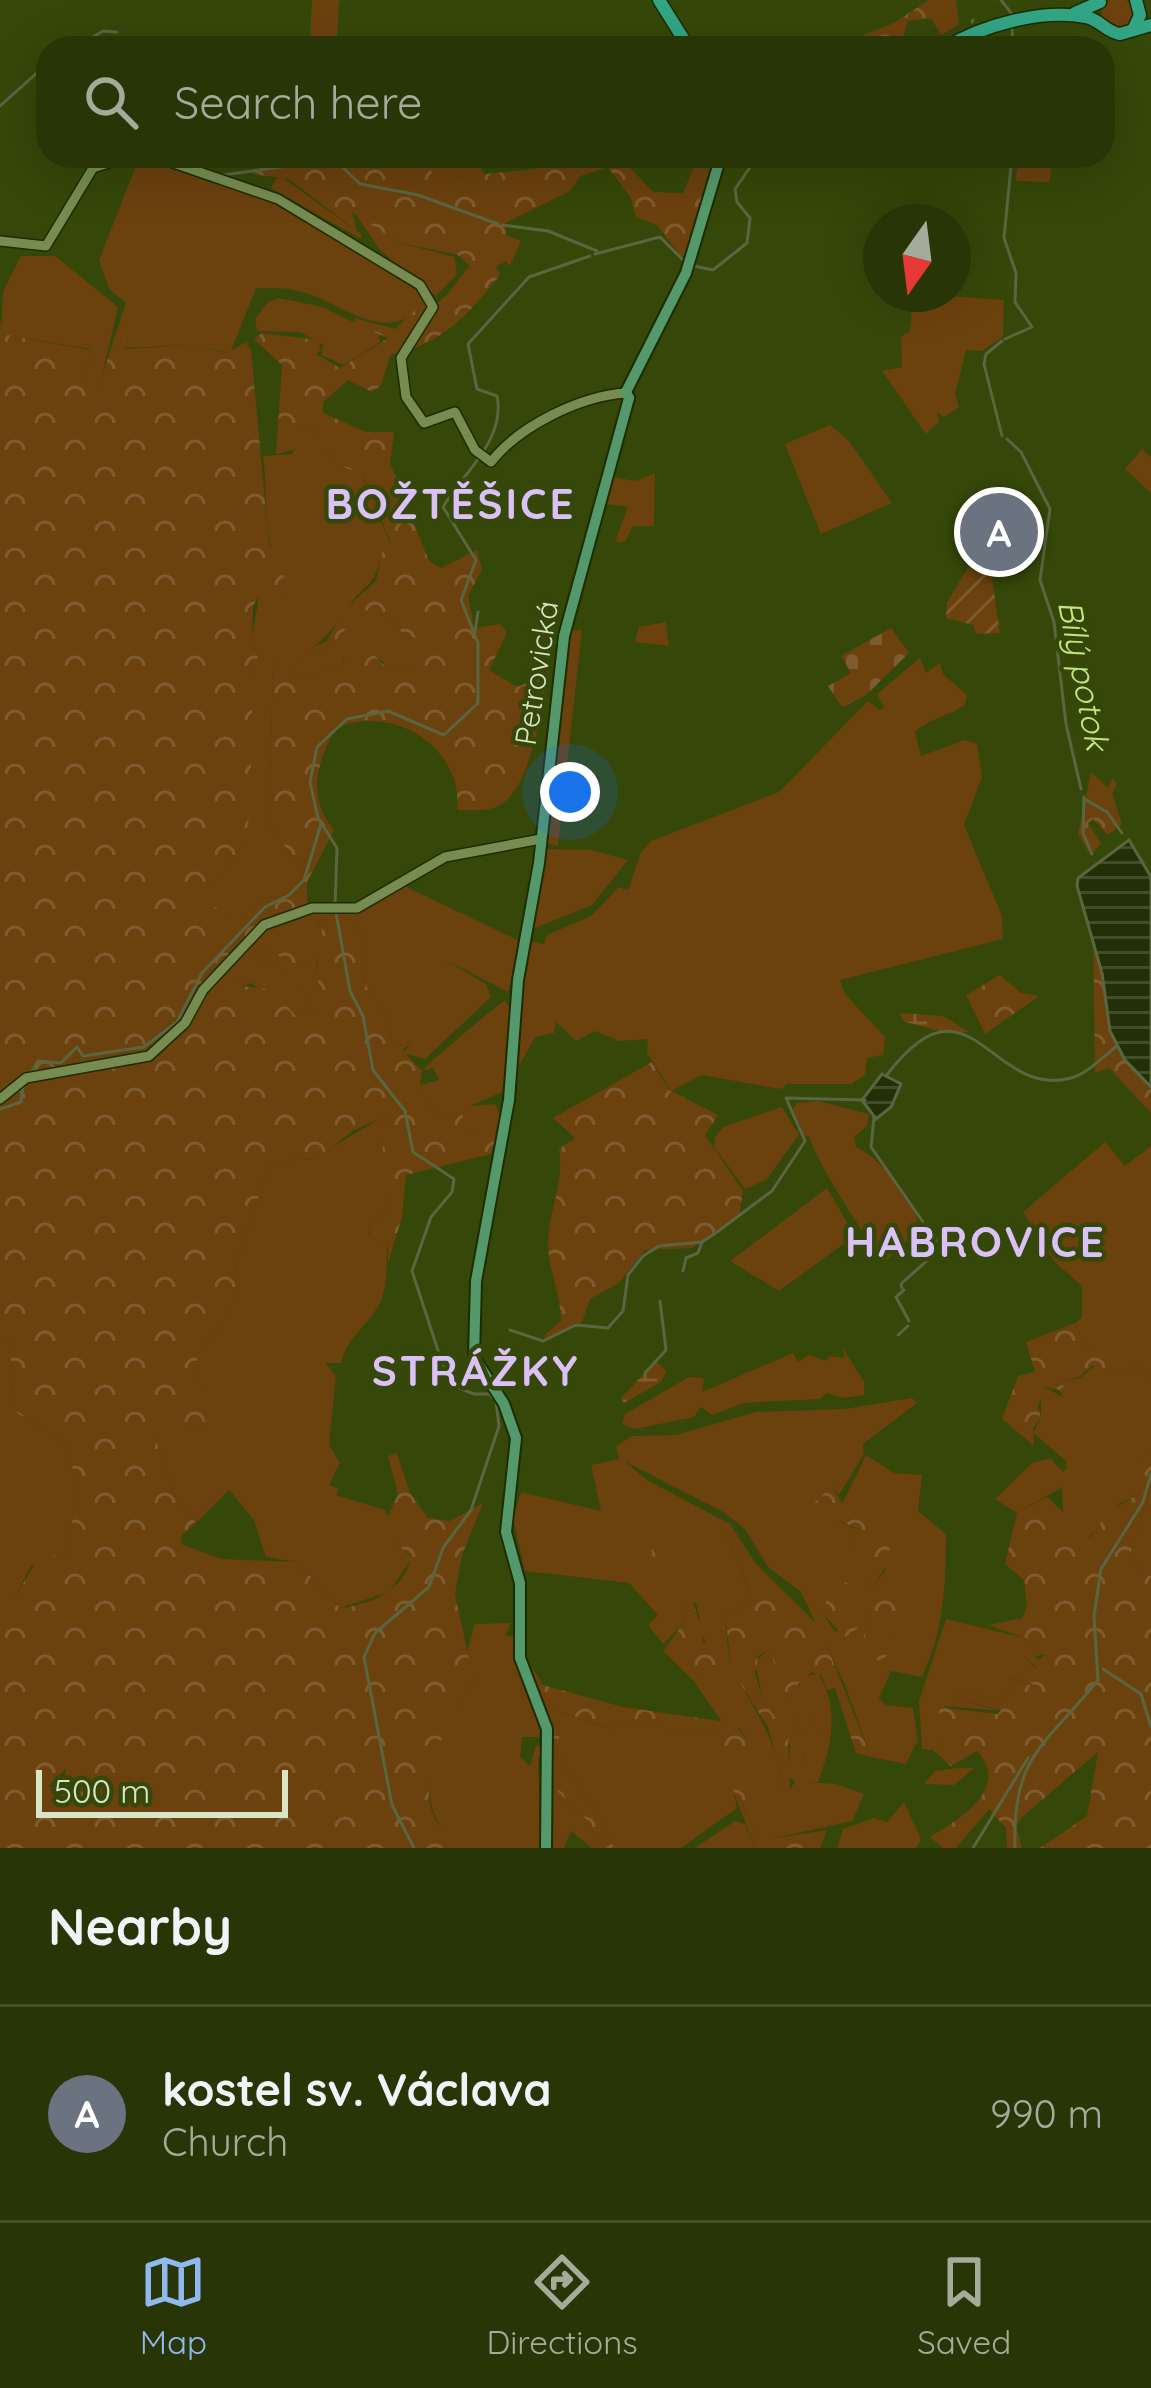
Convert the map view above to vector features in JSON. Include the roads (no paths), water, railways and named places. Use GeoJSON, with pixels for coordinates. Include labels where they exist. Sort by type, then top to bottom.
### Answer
{"type":"FeatureCollection","features":[{"type":"Feature","properties":{"kind":"main road"},"geometry":{"type":"LineString","coordinates":[[656,0],[678,36]]}},
{"type":"Feature","properties":{"kind":"main road"},"geometry":{"type":"LineString","coordinates":[[1137,0],[1151,10]]}},
{"type":"Feature","properties":{"kind":"main road"},"geometry":{"type":"LineString","coordinates":[[1134,28],[1140,15],[1137,0]]}},
{"type":"Feature","properties":{"kind":"main road"},"geometry":{"type":"LineString","coordinates":[[1100,24],[1101,1]]}},
{"type":"Feature","properties":{"kind":"main road"},"geometry":{"type":"LineString","coordinates":[[965,36],[992,22],[1085,12],[1101,1]]}},
{"type":"Feature","properties":{"kind":"main road"},"geometry":{"type":"LineString","coordinates":[[974,36],[1010,23],[1082,17],[1116,34],[1151,25]]}},
{"type":"Feature","properties":{"kind":"main road","name":"Petrovická"},"geometry":{"type":"LineString","coordinates":[[546,1848],[548,1729],[520,1658],[520,1588],[506,1532],[516,1438],[505,1404],[473,1354],[478,1265],[509,1100],[516,994],[541,839],[560,663],[580,568],[629,393],[687,270],[717,168]]}},
{"type":"Feature","properties":{"kind":"street"},"geometry":{"type":"LineString","coordinates":[[0,241],[46,246],[92,168]]}},
{"type":"Feature","properties":{"kind":"street"},"geometry":{"type":"LineString","coordinates":[[188,168],[278,199],[420,285],[433,307],[400,358],[403,388],[420,422],[432,424],[455,412],[491,462],[512,437],[607,395],[629,393]]}},
{"type":"Feature","properties":{"kind":"street"},"geometry":{"type":"LineString","coordinates":[[0,1099],[26,1078],[149,1056],[184,1023],[203,989],[252,934],[296,911],[357,908],[446,857],[541,839]]}},
{"type":"Feature","properties":{"kind":"waterway","name":"Bílý potok"},"geometry":{"type":"LineString","coordinates":[[1001,0],[1012,14]]}},
{"type":"Feature","properties":{"kind":"waterway","name":"Bílý potok"},"geometry":{"type":"LineString","coordinates":[[1012,27],[1012,36]]}},
{"type":"Feature","properties":{"kind":"waterway"},"geometry":{"type":"LineString","coordinates":[[94,36],[117,32]]}},
{"type":"Feature","properties":{"kind":"waterway"},"geometry":{"type":"LineString","coordinates":[[0,106],[36,74]]}},
{"type":"Feature","properties":{"kind":"waterway"},"geometry":{"type":"LineString","coordinates":[[223,175],[274,168]]}},
{"type":"Feature","properties":{"kind":"waterway"},"geometry":{"type":"LineString","coordinates":[[343,168],[360,184],[418,195],[498,224]]}},
{"type":"Feature","properties":{"kind":"waterway"},"geometry":{"type":"LineString","coordinates":[[694,266],[713,270],[747,243],[750,218],[737,202],[735,189],[750,168]]}},
{"type":"Feature","properties":{"kind":"waterway","name":"Bílý potok"},"geometry":{"type":"LineString","coordinates":[[1005,339],[1032,327],[1015,302],[1016,273],[1004,238],[1011,168]]}},
{"type":"Feature","properties":{"kind":"waterway"},"geometry":{"type":"LineString","coordinates":[[502,225],[548,231],[597,251]]}},
{"type":"Feature","properties":{"kind":"waterway"},"geometry":{"type":"LineString","coordinates":[[595,254],[660,237],[686,263]]}},
{"type":"Feature","properties":{"kind":"waterway"},"geometry":{"type":"LineString","coordinates":[[414,1848],[392,1805],[364,1657],[375,1633],[429,1587],[443,1548],[471,1510],[499,1426],[496,1401],[489,1394],[474,1394],[449,1384],[412,1271],[431,1217],[452,1192],[454,1179],[413,1152],[405,1111],[373,1070],[363,1016],[350,991],[335,907],[337,848],[318,818],[310,782],[317,747],[347,719],[388,711],[444,735],[478,703],[478,643],[461,600],[476,560],[443,507],[481,455],[498,412],[497,396],[477,389],[468,344],[529,277],[590,256]]}},
{"type":"Feature","properties":{"kind":"waterway","name":"Bílý potok"},"geometry":{"type":"LineString","coordinates":[[1002,341],[986,354],[984,364],[1002,436]]}},
{"type":"Feature","properties":{"kind":"waterway","name":"Bílý potok"},"geometry":{"type":"LineString","coordinates":[[1007,439],[1021,452],[1050,509],[1040,580],[1054,622],[1066,724],[1081,789]]}},
{"type":"Feature","properties":{"kind":"waterway"},"geometry":{"type":"LineString","coordinates":[[475,632],[478,612]]}},
{"type":"Feature","properties":{"kind":"waterway","name":"Bílý potok"},"geometry":{"type":"LineString","coordinates":[[1084,797],[1083,833],[1092,854]]}},
{"type":"Feature","properties":{"kind":"waterway"},"geometry":{"type":"LineString","coordinates":[[1086,800],[1107,812],[1122,833]]}},
{"type":"Feature","properties":{"kind":"waterway"},"geometry":{"type":"LineString","coordinates":[[31,1073],[38,1061],[61,1063],[77,1047],[83,1056],[144,1047],[177,1022],[202,973],[265,907],[289,895],[304,880],[321,824]]}},
{"type":"Feature","properties":{"kind":"waterway"},"geometry":{"type":"LineString","coordinates":[[886,1076],[915,1045],[939,1032],[960,1033],[1043,1080],[1077,1076],[1117,1046]]}},
{"type":"Feature","properties":{"kind":"waterway"},"geometry":{"type":"LineString","coordinates":[[0,1109],[21,1102],[23,1086]]}},
{"type":"Feature","properties":{"kind":"waterway"},"geometry":{"type":"LineString","coordinates":[[510,1330],[543,1341],[576,1325],[608,1328],[623,1311],[628,1275],[643,1256],[659,1246],[702,1242],[772,1191],[805,1141],[786,1098],[865,1100]]}},
{"type":"Feature","properties":{"kind":"waterway"},"geometry":{"type":"LineString","coordinates":[[874,1117],[871,1147],[941,1248],[902,1283]]}},
{"type":"Feature","properties":{"kind":"waterway"},"geometry":{"type":"LineString","coordinates":[[683,1271],[686,1258],[698,1253],[702,1242]]}},
{"type":"Feature","properties":{"kind":"waterway"},"geometry":{"type":"LineString","coordinates":[[904,1290],[896,1297],[909,1321]]}},
{"type":"Feature","properties":{"kind":"waterway"},"geometry":{"type":"LineString","coordinates":[[645,1373],[666,1350],[660,1301]]}},
{"type":"Feature","properties":{"kind":"waterway"},"geometry":{"type":"LineString","coordinates":[[898,1335],[908,1326]]}},
{"type":"Feature","properties":{"kind":"waterway","name":"Bílý potok"},"geometry":{"type":"LineString","coordinates":[[1015,1848],[1019,1792],[1026,1771],[1098,1680],[1094,1616],[1101,1569],[1143,1502],[1151,1474]]}},
{"type":"Feature","properties":{"kind":"waterway"},"geometry":{"type":"LineString","coordinates":[[1103,1669],[1141,1694],[1151,1727]]}},
{"type":"Feature","properties":{"kind":"waterway"},"geometry":{"type":"LineString","coordinates":[[973,1848],[1028,1758]]}},
{"type":"Feature","properties":{"kind":"place","name":"kostel sv. Václava"},"geometry":{"type":"Point","coordinates":[999,532]}},
{"type":"Feature","properties":{"kind":"district","name":"BOŽTĚŠICE"},"geometry":{"type":"Point","coordinates":[451,504]}},
{"type":"Feature","properties":{"kind":"district","name":"HABROVICE"},"geometry":{"type":"Point","coordinates":[976,1242]}},
{"type":"Feature","properties":{"kind":"district","name":"STRÁŽKY"},"geometry":{"type":"Point","coordinates":[476,1371]}}]}
